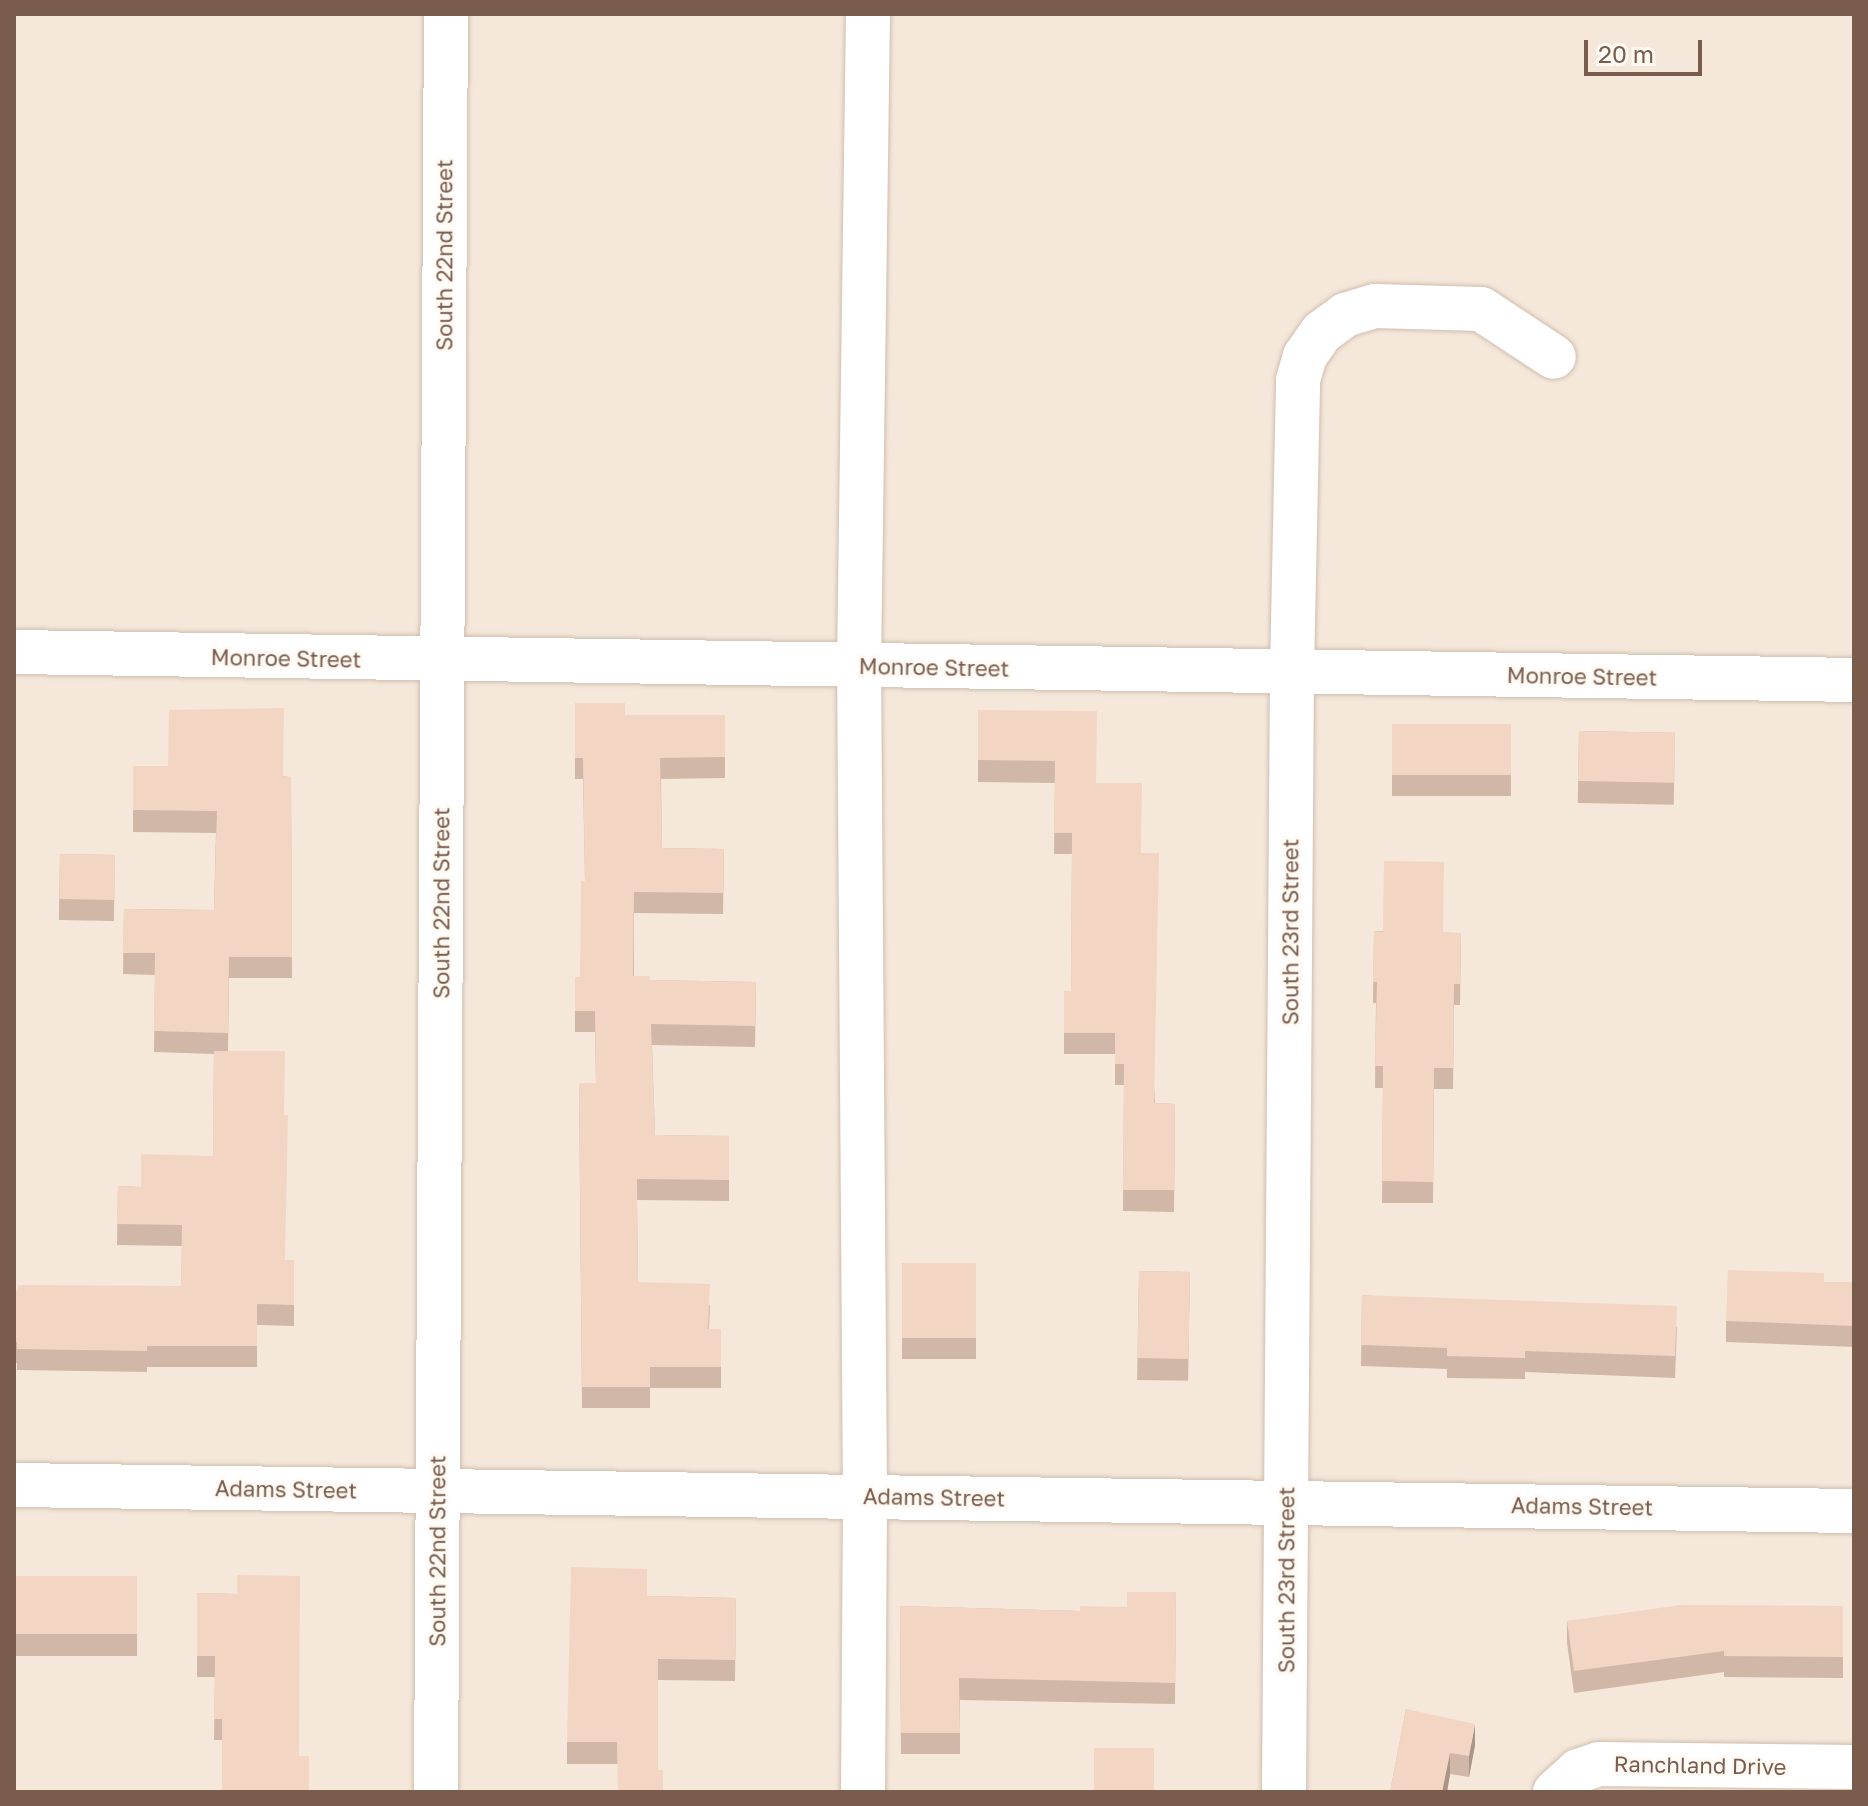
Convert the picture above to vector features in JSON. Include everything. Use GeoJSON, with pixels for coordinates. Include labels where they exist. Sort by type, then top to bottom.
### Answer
{"type":"FeatureCollection","features":[{"type":"Feature","properties":{"kind":"street","name":"South 22nd Street"},"geometry":{"type":"LineString","coordinates":[[436,1792],[446,14]]}},
{"type":"Feature","properties":{"kind":"street"},"geometry":{"type":"LineString","coordinates":[[863,1792],[865,1497],[859,666],[868,14]]}},
{"type":"Feature","properties":{"kind":"street","name":"South 23rd Street"},"geometry":{"type":"LineString","coordinates":[[1284,1792],[1292,671],[1298,380],[1305,356],[1322,332],[1345,315],[1375,306],[1481,309],[1554,357]]}},
{"type":"Feature","properties":{"kind":"street","name":"Monroe Street"},"geometry":{"type":"LineString","coordinates":[[14,652],[442,661],[1854,680]]}},
{"type":"Feature","properties":{"kind":"street","name":"Adams Street"},"geometry":{"type":"LineString","coordinates":[[14,1485],[1854,1511]]}},
{"type":"Feature","properties":{"kind":"street","name":"Ranchland Drive"},"geometry":{"type":"LineString","coordinates":[[1555,1792],[1578,1771],[1599,1764],[1854,1767]]}},
{"type":"Feature","properties":{"kind":"shaded area"},"geometry":{"type":"Polygon","coordinates":[[[14,14],[1854,14],[1854,1792],[14,1792],[14,14]]]}},
{"type":"Feature","properties":{"kind":"building"},"geometry":{"type":"Polygon","coordinates":[[[575,703],[625,703],[625,715],[725,715],[725,757],[660,758],[662,848],[724,849],[723,893],[634,892],[633,976],[650,976],[650,980],[756,982],[755,1026],[651,1024],[655,1135],[729,1136],[729,1180],[637,1179],[638,1282],[710,1284],[708,1329],[721,1329],[721,1367],[650,1367],[650,1387],[582,1387],[579,1083],[596,1083],[595,1011],[575,1011],[575,977],[580,977],[581,881],[585,881],[583,758],[575,758],[575,703]]]}},
{"type":"Feature","properties":{"kind":"building"},"geometry":{"type":"Polygon","coordinates":[[[284,708],[283,777],[291,777],[292,957],[229,957],[228,1033],[154,1031],[155,953],[123,953],[124,909],[214,910],[217,811],[133,810],[133,766],[168,766],[169,710],[284,708]]]}},
{"type":"Feature","properties":{"kind":"building"},"geometry":{"type":"Polygon","coordinates":[[[978,710],[1097,711],[1096,783],[1142,783],[1141,853],[1159,853],[1154,1103],[1175,1104],[1174,1190],[1123,1190],[1124,1064],[1115,1064],[1115,1033],[1064,1033],[1064,991],[1071,991],[1072,833],[1054,833],[1055,761],[978,760],[978,710]]]}},
{"type":"Feature","properties":{"kind":"building"},"geometry":{"type":"Polygon","coordinates":[[[1392,724],[1511,724],[1511,775],[1392,775],[1392,724]]]}},
{"type":"Feature","properties":{"kind":"building"},"geometry":{"type":"Polygon","coordinates":[[[1579,731],[1675,733],[1674,783],[1578,781],[1579,731]]]}},
{"type":"Feature","properties":{"kind":"building"},"geometry":{"type":"Polygon","coordinates":[[[60,854],[115,855],[114,900],[59,899],[60,854]]]}},
{"type":"Feature","properties":{"kind":"building"},"geometry":{"type":"Polygon","coordinates":[[[1384,861],[1444,862],[1443,933],[1461,933],[1460,984],[1454,984],[1453,1068],[1434,1068],[1433,1182],[1382,1181],[1383,1066],[1375,1066],[1377,982],[1373,982],[1374,931],[1383,932],[1384,861]]]}},
{"type":"Feature","properties":{"kind":"building"},"geometry":{"type":"Polygon","coordinates":[[[214,1051],[285,1051],[284,1115],[288,1115],[285,1260],[294,1260],[294,1305],[257,1304],[257,1346],[147,1346],[147,1351],[17,1349],[17,1342],[14,1342],[14,1291],[18,1291],[18,1285],[181,1286],[182,1225],[117,1224],[118,1186],[141,1187],[141,1154],[213,1156],[214,1051]]]}},
{"type":"Feature","properties":{"kind":"building"},"geometry":{"type":"Polygon","coordinates":[[[902,1263],[976,1263],[976,1338],[902,1338],[902,1263]]]}},
{"type":"Feature","properties":{"kind":"building"},"geometry":{"type":"Polygon","coordinates":[[[1728,1270],[1824,1273],[1824,1282],[1854,1282],[1854,1326],[1726,1321],[1728,1270]]]}},
{"type":"Feature","properties":{"kind":"building"},"geometry":{"type":"Polygon","coordinates":[[[1139,1271],[1190,1272],[1188,1359],[1137,1358],[1139,1271]]]}},
{"type":"Feature","properties":{"kind":"building"},"geometry":{"type":"Polygon","coordinates":[[[1362,1295],[1677,1306],[1675,1356],[1525,1351],[1525,1358],[1447,1356],[1447,1348],[1361,1345],[1362,1295]]]}},
{"type":"Feature","properties":{"kind":"building"},"geometry":{"type":"Polygon","coordinates":[[[571,1567],[647,1569],[647,1596],[736,1598],[735,1660],[658,1659],[658,1770],[663,1770],[663,1792],[618,1792],[617,1742],[567,1742],[571,1567]]]}},
{"type":"Feature","properties":{"kind":"building"},"geometry":{"type":"Polygon","coordinates":[[[237,1575],[300,1576],[299,1756],[309,1756],[309,1792],[222,1792],[222,1719],[214,1719],[215,1656],[197,1656],[197,1593],[237,1594],[237,1575]]]}},
{"type":"Feature","properties":{"kind":"building"},"geometry":{"type":"Polygon","coordinates":[[[14,1576],[137,1576],[137,1634],[14,1634],[14,1576]]]}},
{"type":"Feature","properties":{"kind":"building"},"geometry":{"type":"Polygon","coordinates":[[[1127,1592],[1176,1592],[1175,1683],[959,1678],[960,1733],[901,1733],[900,1606],[1080,1611],[1080,1606],[1127,1607],[1127,1592]]]}},
{"type":"Feature","properties":{"kind":"building"},"geometry":{"type":"Polygon","coordinates":[[[1681,1605],[1843,1606],[1843,1657],[1724,1656],[1724,1651],[1574,1671],[1567,1621],[1681,1605]]]}},
{"type":"Feature","properties":{"kind":"building"},"geometry":{"type":"Polygon","coordinates":[[[1406,1709],[1475,1724],[1469,1756],[1450,1753],[1442,1792],[1390,1792],[1406,1709]]]}},
{"type":"Feature","properties":{"kind":"building"},"geometry":{"type":"Polygon","coordinates":[[[1094,1748],[1154,1748],[1154,1792],[1094,1792],[1094,1748]]]}}]}
